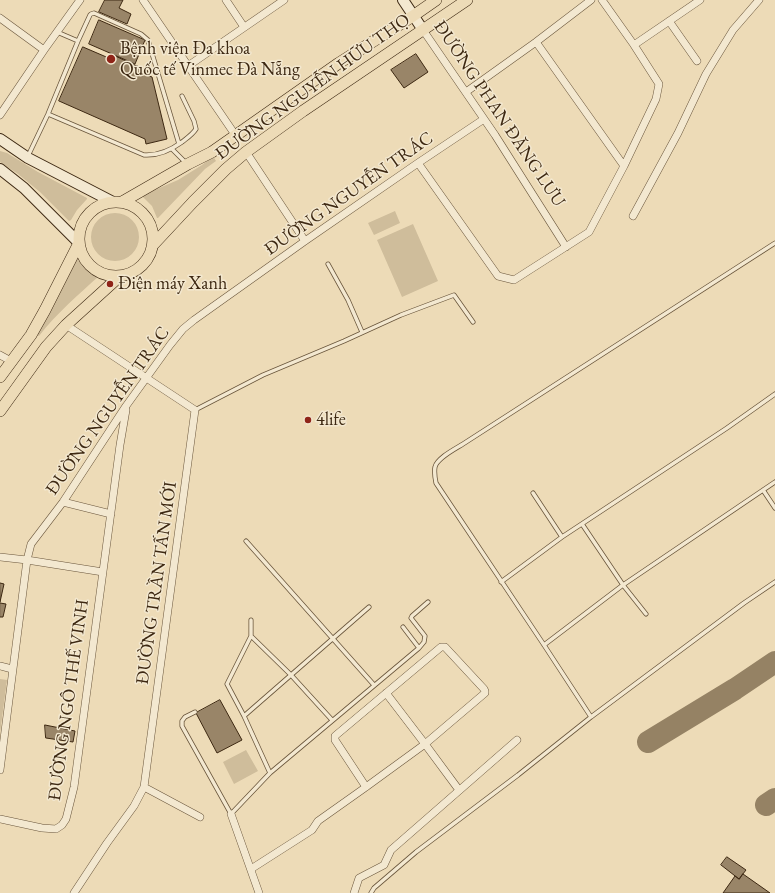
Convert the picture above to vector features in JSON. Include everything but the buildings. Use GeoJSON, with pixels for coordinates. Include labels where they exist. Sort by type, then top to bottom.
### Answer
{"type":"FeatureCollection","features":[{"type":"Feature","properties":{"kind":"main road","name":"ĐƯỜNG NGUYỄN HỮU THỌ"},"geometry":{"type":"LineString","coordinates":[[118,202],[212,152],[339,63],[436,0]]}},
{"type":"Feature","properties":{"kind":"main road","name":"ĐƯỜNG NGUYỄN HỮU THỌ"},"geometry":{"type":"LineString","coordinates":[[152,246],[192,202],[246,152],[303,111],[467,0]]}},
{"type":"Feature","properties":{"kind":"main road"},"geometry":{"type":"LineString","coordinates":[[118,202],[131,205],[142,212],[149,222],[153,233],[152,246],[149,257],[141,267],[131,273],[120,276],[107,275],[96,270],[88,262],[82,252],[79,243],[80,228],[86,217],[95,208],[107,203],[118,202]]}},
{"type":"Feature","properties":{"kind":"main road"},"geometry":{"type":"LineString","coordinates":[[0,377],[31,335],[79,243]]}},
{"type":"Feature","properties":{"kind":"main road"},"geometry":{"type":"LineString","coordinates":[[0,411],[46,347],[66,325],[120,276]]}},
{"type":"Feature","properties":{"kind":"street"},"geometry":{"type":"LineString","coordinates":[[0,115],[80,0]]}},
{"type":"Feature","properties":{"kind":"street"},"geometry":{"type":"LineString","coordinates":[[143,0],[236,136]]}},
{"type":"Feature","properties":{"kind":"street"},"geometry":{"type":"LineString","coordinates":[[226,0],[244,27]]}},
{"type":"Feature","properties":{"kind":"street"},"geometry":{"type":"LineString","coordinates":[[188,66],[284,0]]}},
{"type":"Feature","properties":{"kind":"street","name":"ĐƯỜNG PHAN ĐĂNG LƯU"},"geometry":{"type":"LineString","coordinates":[[402,0],[484,119],[566,247]]}},
{"type":"Feature","properties":{"kind":"street"},"geometry":{"type":"LineString","coordinates":[[466,92],[536,42],[591,0]]}},
{"type":"Feature","properties":{"kind":"street"},"geometry":{"type":"LineString","coordinates":[[418,163],[498,276],[514,280],[588,232],[624,166],[656,99],[659,84],[634,45],[602,0]]}},
{"type":"Feature","properties":{"kind":"street"},"geometry":{"type":"LineString","coordinates":[[634,45],[700,0]]}},
{"type":"Feature","properties":{"kind":"street"},"geometry":{"type":"LineString","coordinates":[[633,216],[678,133],[706,74],[733,30],[759,0]]}},
{"type":"Feature","properties":{"kind":"street"},"geometry":{"type":"LineString","coordinates":[[0,18],[44,50]]}},
{"type":"Feature","properties":{"kind":"street"},"geometry":{"type":"LineString","coordinates":[[669,21],[697,61]]}},
{"type":"Feature","properties":{"kind":"street"},"geometry":{"type":"LineString","coordinates":[[536,42],[624,166]]}},
{"type":"Feature","properties":{"kind":"street","name":"ĐƯỜNG NGUYỄN TRÁC"},"geometry":{"type":"LineString","coordinates":[[0,770],[12,669],[27,560],[31,544],[64,502],[126,406],[170,345],[194,320],[305,241],[484,119]]}},
{"type":"Feature","properties":{"kind":"street"},"geometry":{"type":"LineString","coordinates":[[0,139],[28,158],[118,202]]}},
{"type":"Feature","properties":{"kind":"street"},"geometry":{"type":"LineString","coordinates":[[246,152],[305,241]]}},
{"type":"Feature","properties":{"kind":"street"},"geometry":{"type":"LineString","coordinates":[[0,169],[24,188],[79,243]]}},
{"type":"Feature","properties":{"kind":"street"},"geometry":{"type":"LineString","coordinates":[[66,325],[195,410]]}},
{"type":"Feature","properties":{"kind":"street"},"geometry":{"type":"LineString","coordinates":[[0,354],[11,362]]}},
{"type":"Feature","properties":{"kind":"street","name":"ĐƯỜNG NGÔ THẾ VINH"},"geometry":{"type":"LineString","coordinates":[[0,819],[42,828],[56,829],[62,825],[66,819],[74,787],[126,406]]}},
{"type":"Feature","properties":{"kind":"street","name":"ĐƯỜNG TRẦN TẤN MỚI"},"geometry":{"type":"LineString","coordinates":[[74,893],[107,843],[134,806],[144,787],[195,410]]}},
{"type":"Feature","properties":{"kind":"street"},"geometry":{"type":"LineString","coordinates":[[64,502],[111,514]]}},
{"type":"Feature","properties":{"kind":"street"},"geometry":{"type":"LineString","coordinates":[[0,557],[103,572]]}},
{"type":"Feature","properties":{"kind":"street"},"geometry":{"type":"LineString","coordinates":[[251,869],[312,830],[318,821],[366,788],[425,744],[485,693],[485,690],[445,647],[442,647],[335,736],[335,740],[366,788]]}},
{"type":"Feature","properties":{"kind":"street"},"geometry":{"type":"LineString","coordinates":[[0,666],[12,669]]}},
{"type":"Feature","properties":{"kind":"street"},"geometry":{"type":"LineString","coordinates":[[386,693],[459,790]]}},
{"type":"Feature","properties":{"kind":"street"},"geometry":{"type":"LineString","coordinates":[[354,893],[359,878],[384,865],[391,850],[517,740]]}},
{"type":"Feature","properties":{"kind":"street"},"geometry":{"type":"LineString","coordinates":[[144,787],[200,817]]}},
{"type":"Feature","properties":{"kind":"street"},"geometry":{"type":"LineString","coordinates":[[231,814],[259,893]]}},
{"type":"Feature","properties":{"kind":"lane"},"geometry":{"type":"LineString","coordinates":[[28,158],[78,41],[90,16],[94,13],[141,34],[148,40],[179,144]]}},
{"type":"Feature","properties":{"kind":"lane"},"geometry":{"type":"LineString","coordinates":[[57,32],[78,41]]}},
{"type":"Feature","properties":{"kind":"lane"},"geometry":{"type":"LineString","coordinates":[[48,114],[152,156],[172,149],[193,134],[196,129],[194,121],[182,96]]}},
{"type":"Feature","properties":{"kind":"lane"},"geometry":{"type":"LineString","coordinates":[[172,149],[188,164]]}},
{"type":"Feature","properties":{"kind":"lane"},"geometry":{"type":"LineString","coordinates":[[591,717],[436,483],[434,475],[435,465],[443,457],[775,243]]}},
{"type":"Feature","properties":{"kind":"lane"},"geometry":{"type":"LineString","coordinates":[[328,264],[348,300],[362,332]]}},
{"type":"Feature","properties":{"kind":"lane"},"geometry":{"type":"LineString","coordinates":[[195,410],[263,375],[401,315],[454,295],[473,322]]}},
{"type":"Feature","properties":{"kind":"lane"},"geometry":{"type":"LineString","coordinates":[[501,582],[562,537],[727,428],[775,394]]}},
{"type":"Feature","properties":{"kind":"lane"},"geometry":{"type":"LineString","coordinates":[[544,645],[623,585],[775,482]]}},
{"type":"Feature","properties":{"kind":"lane"},"geometry":{"type":"LineString","coordinates":[[763,490],[775,508]]}},
{"type":"Feature","properties":{"kind":"lane"},"geometry":{"type":"LineString","coordinates":[[534,493],[562,537]]}},
{"type":"Feature","properties":{"kind":"lane"},"geometry":{"type":"LineString","coordinates":[[582,524],[623,585],[646,614]]}},
{"type":"Feature","properties":{"kind":"lane"},"geometry":{"type":"LineString","coordinates":[[246,542],[374,685]]}},
{"type":"Feature","properties":{"kind":"lane"},"geometry":{"type":"LineString","coordinates":[[371,893],[374,888],[416,852],[518,775],[591,717],[744,603],[775,582]]}},
{"type":"Feature","properties":{"kind":"lane"},"geometry":{"type":"LineString","coordinates":[[195,712],[185,717],[182,721],[182,726],[231,814],[270,773],[419,648],[424,642],[425,636],[411,620],[411,618],[428,602]]}},
{"type":"Feature","properties":{"kind":"lane"},"geometry":{"type":"LineString","coordinates":[[244,716],[369,607]]}},
{"type":"Feature","properties":{"kind":"lane"},"geometry":{"type":"LineString","coordinates":[[251,620],[251,636],[227,684],[244,716],[270,773]]}},
{"type":"Feature","properties":{"kind":"lane"},"geometry":{"type":"LineString","coordinates":[[403,627],[419,648]]}},
{"type":"Feature","properties":{"kind":"lane"},"geometry":{"type":"LineString","coordinates":[[251,636],[332,720]]}},
{"type":"Feature","properties":{"kind":"shaded area"},"geometry":{"type":"Polygon","coordinates":[[[0,151],[7,153],[87,199],[69,221],[40,192],[0,162],[0,151]]]}},
{"type":"Feature","properties":{"kind":"shaded area"},"geometry":{"type":"Polygon","coordinates":[[[213,156],[216,161],[205,169],[157,218],[152,206],[143,197],[143,195],[178,180],[202,165],[213,156]]]}},
{"type":"Feature","properties":{"kind":"shaded area"},"geometry":{"type":"Polygon","coordinates":[[[395,211],[400,223],[374,235],[368,223],[395,211]]]}},
{"type":"Feature","properties":{"kind":"shaded area"},"geometry":{"type":"Polygon","coordinates":[[[110,213],[120,213],[129,217],[135,223],[138,228],[138,246],[129,257],[120,261],[110,261],[101,257],[95,251],[91,242],[91,232],[95,223],[101,217],[110,213]]]}},
{"type":"Feature","properties":{"kind":"shaded area"},"geometry":{"type":"Polygon","coordinates":[[[413,224],[438,281],[402,297],[377,240],[413,224]]]}},
{"type":"Feature","properties":{"kind":"shaded area"},"geometry":{"type":"Polygon","coordinates":[[[75,257],[88,270],[99,276],[60,312],[39,336],[36,334],[75,257]]]}},
{"type":"Feature","properties":{"kind":"shaded area"},"geometry":{"type":"Polygon","coordinates":[[[0,679],[7,680],[0,733],[0,679]]]}},
{"type":"Feature","properties":{"kind":"shaded area"},"geometry":{"type":"Polygon","coordinates":[[[246,750],[258,771],[234,784],[223,762],[246,750]]]}},
{"type":"Feature","properties":{"kind":"taxiway"},"geometry":{"type":"LineString","coordinates":[[648,742],[735,689],[775,662]]}},
{"type":"Feature","properties":{"kind":"taxiway"},"geometry":{"type":"LineString","coordinates":[[766,805],[775,799]]}},
{"type":"Feature","properties":{"kind":"place","name":"Bệnh viện Đa khoa Quốc tế Vinmec Đà Nẵng"},"geometry":{"type":"Point","coordinates":[111,59]}},
{"type":"Feature","properties":{"kind":"place","name":"Điện máy Xanh"},"geometry":{"type":"Point","coordinates":[110,284]}},
{"type":"Feature","properties":{"kind":"place","name":"4life"},"geometry":{"type":"Point","coordinates":[308,420]}}]}
